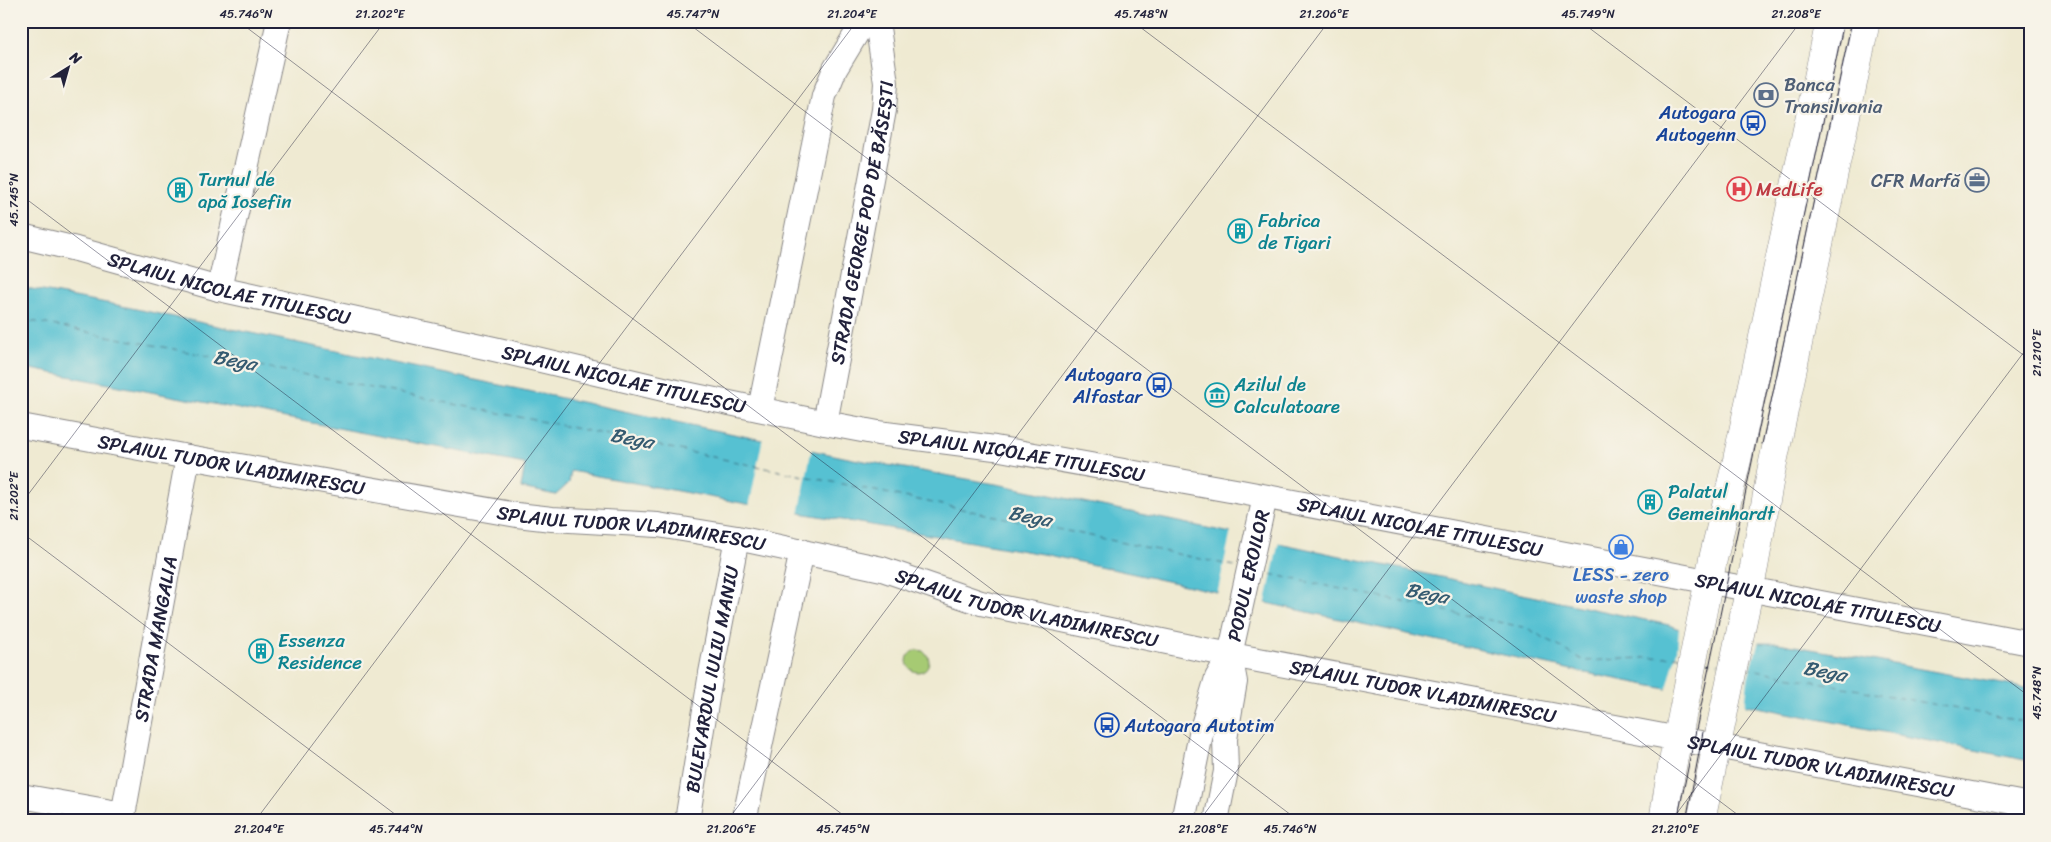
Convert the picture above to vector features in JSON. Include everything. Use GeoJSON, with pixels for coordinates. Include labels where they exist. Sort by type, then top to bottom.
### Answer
{"type":"FeatureCollection","features":[{"type":"Feature","properties":{"kind":"main road"},"geometry":{"type":"LineString","coordinates":[[1663,821],[1706,592],[1737,460],[1830,21]]}},
{"type":"Feature","properties":{"kind":"main road"},"geometry":{"type":"LineString","coordinates":[[1701,821],[1719,739],[1771,472],[1866,21]]}},
{"type":"Feature","properties":{"kind":"street"},"geometry":{"type":"LineString","coordinates":[[219,290],[279,21]]}},
{"type":"Feature","properties":{"kind":"street"},"geometry":{"type":"LineString","coordinates":[[760,409],[824,96],[835,69],[864,21]]}},
{"type":"Feature","properties":{"kind":"street","name":"STRADA GEORGE POP DE BĂSEȘTI"},"geometry":{"type":"LineString","coordinates":[[825,423],[884,110],[886,83],[877,21]]}},
{"type":"Feature","properties":{"kind":"street","name":"SPLAIUL NICOLAE TITULESCU"},"geometry":{"type":"LineString","coordinates":[[21,236],[76,249],[219,290],[825,423],[878,433],[1004,450],[1263,506],[1706,592],[2030,644]]}},
{"type":"Feature","properties":{"kind":"street","name":"SPLAIUL TUDOR VLADIMIRESCU"},"geometry":{"type":"LineString","coordinates":[[21,426],[188,458],[517,515],[552,519],[658,525],[737,538],[882,569],[981,603],[1230,654],[1679,731],[2030,805]]}},
{"type":"Feature","properties":{"kind":"street","name":"STRADA MANGALIA"},"geometry":{"type":"LineString","coordinates":[[123,817],[188,458]]}},
{"type":"Feature","properties":{"kind":"street","name":"PODUL EROILOR"},"geometry":{"type":"LineString","coordinates":[[1230,654],[1263,506]]}},
{"type":"Feature","properties":{"kind":"street","name":"BULEVARDUL IULIU MANIU"},"geometry":{"type":"LineString","coordinates":[[687,821],[711,673],[737,538]]}},
{"type":"Feature","properties":{"kind":"street"},"geometry":{"type":"LineString","coordinates":[[744,821],[802,551]]}},
{"type":"Feature","properties":{"kind":"street"},"geometry":{"type":"LineString","coordinates":[[1183,821],[1202,729],[1217,678],[1230,654]]}},
{"type":"Feature","properties":{"kind":"street"},"geometry":{"type":"LineString","coordinates":[[1216,821],[1226,771],[1224,739],[1236,682],[1230,654]]}},
{"type":"Feature","properties":{"kind":"street"},"geometry":{"type":"LineString","coordinates":[[21,796],[123,817]]}},
{"type":"Feature","properties":{"kind":"green space"},"geometry":{"type":"Polygon","coordinates":[[[918,650],[926,653],[929,661],[926,669],[918,672],[910,669],[907,661],[910,653],[918,650]]]}},
{"type":"Feature","properties":{"kind":"water","name":"Bega"},"geometry":{"type":"Polygon","coordinates":[[[21,287],[112,304],[853,459],[1007,486],[1669,625],[1709,638],[1736,642],[1778,643],[2030,689],[2030,761],[1581,672],[1048,555],[747,504],[571,471],[569,483],[556,495],[521,488],[525,464],[21,367],[21,287]]]}},
{"type":"Feature","properties":{"kind":"pier"},"geometry":{"type":"Polygon","coordinates":[[[763,437],[812,447],[799,515],[749,507],[763,437]]]}},
{"type":"Feature","properties":{"kind":"pier"},"geometry":{"type":"Polygon","coordinates":[[[1231,531],[1279,541],[1265,606],[1217,595],[1231,531]]]}},
{"type":"Feature","properties":{"kind":"pier"},"geometry":{"type":"Polygon","coordinates":[[[1679,627],[1694,633],[1744,641],[1759,641],[1748,679],[1745,708],[1666,692],[1677,651],[1679,627]]]}},
{"type":"Feature","properties":{"kind":"ferry route"},"geometry":{"type":"LineString","coordinates":[[21,319],[560,425],[1239,567]]}},
{"type":"Feature","properties":{"kind":"ferry route"},"geometry":{"type":"LineString","coordinates":[[1260,572],[1527,628],[1584,661],[1680,656]]}},
{"type":"Feature","properties":{"kind":"ferry route"},"geometry":{"type":"LineString","coordinates":[[1706,661],[1720,663]]}},
{"type":"Feature","properties":{"kind":"ferry route"},"geometry":{"type":"LineString","coordinates":[[1746,668],[2030,723]]}},
{"type":"Feature","properties":{"kind":"tram line"},"geometry":{"type":"LineString","coordinates":[[1677,821],[1844,21]]}},
{"type":"Feature","properties":{"kind":"tram line"},"geometry":{"type":"LineString","coordinates":[[1762,444],[1852,21]]}},
{"type":"Feature","properties":{"kind":"tram line"},"geometry":{"type":"LineString","coordinates":[[1686,821],[1703,732]]}},
{"type":"Feature","properties":{"kind":"place","name":"Banca Transilvania"},"geometry":{"type":"Point","coordinates":[1766,95]}},
{"type":"Feature","properties":{"kind":"place","name":"Autogara Autogenn"},"geometry":{"type":"Point","coordinates":[1753,123]}},
{"type":"Feature","properties":{"kind":"place","name":"CFR Marfă"},"geometry":{"type":"Point","coordinates":[1977,180]}},
{"type":"Feature","properties":{"kind":"place","name":"MedLife"},"geometry":{"type":"Point","coordinates":[1739,189]}},
{"type":"Feature","properties":{"kind":"place","name":"Turnul de apă Iosefin"},"geometry":{"type":"Point","coordinates":[180,190]}},
{"type":"Feature","properties":{"kind":"place","name":"Fabrica de Tigari"},"geometry":{"type":"Point","coordinates":[1240,231]}},
{"type":"Feature","properties":{"kind":"place","name":"Autogara Alfastar"},"geometry":{"type":"Point","coordinates":[1159,385]}},
{"type":"Feature","properties":{"kind":"place","name":"Azilul de Calculatoare"},"geometry":{"type":"Point","coordinates":[1217,395]}},
{"type":"Feature","properties":{"kind":"place","name":"Palatul Gemeinhardt"},"geometry":{"type":"Point","coordinates":[1650,502]}},
{"type":"Feature","properties":{"kind":"place","name":"LESS - zero waste shop"},"geometry":{"type":"Point","coordinates":[1621,547]}},
{"type":"Feature","properties":{"kind":"place","name":"Essenza Residence"},"geometry":{"type":"Point","coordinates":[261,651]}},
{"type":"Feature","properties":{"kind":"place","name":"Autogara Autotim"},"geometry":{"type":"Point","coordinates":[1107,725]}}]}
